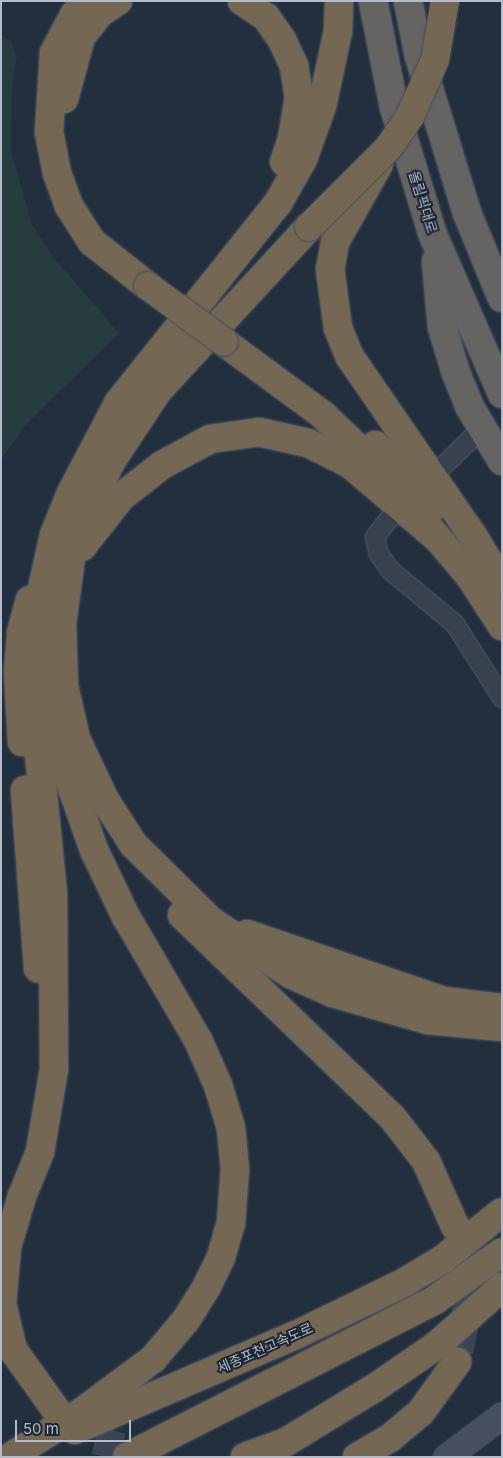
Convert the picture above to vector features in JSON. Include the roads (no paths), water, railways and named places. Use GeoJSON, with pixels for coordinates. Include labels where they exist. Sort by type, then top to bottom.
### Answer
{"type":"FeatureCollection","features":[{"type":"Feature","properties":{"kind":"highway"},"geometry":{"type":"LineString","coordinates":[[87,1],[74,15],[54,53],[49,132],[57,173],[69,206],[92,242],[154,280],[378,448],[417,486],[502,584]]}},
{"type":"Feature","properties":{"kind":"highway"},"geometry":{"type":"LineString","coordinates":[[118,1],[100,13],[81,37],[64,100],[63,130],[78,191],[92,214],[154,280]]}},
{"type":"Feature","properties":{"kind":"highway"},"geometry":{"type":"LineString","coordinates":[[242,1],[266,17],[282,40],[294,66],[299,98],[292,139],[261,223]]}},
{"type":"Feature","properties":{"kind":"highway"},"geometry":{"type":"LineString","coordinates":[[339,1],[338,30],[322,106],[302,159],[278,203],[119,402],[71,493],[59,561],[64,686],[76,740],[105,800],[175,908],[392,1117],[426,1161],[454,1226]]}},
{"type":"Feature","properties":{"kind":"highway","name":"올림픽대로"},"geometry":{"type":"LineString","coordinates":[[373,1],[394,107],[433,235],[502,394]]}},
{"type":"Feature","properties":{"kind":"highway"},"geometry":{"type":"LineString","coordinates":[[408,1],[419,56],[467,213],[502,298]]}},
{"type":"Feature","properties":{"kind":"highway"},"geometry":{"type":"LineString","coordinates":[[445,1],[435,60],[421,96],[388,148],[334,242],[330,269],[332,300],[350,357],[475,539],[502,584]]}},
{"type":"Feature","properties":{"kind":"highway"},"geometry":{"type":"LineString","coordinates":[[56,1410],[13,1350],[2,1304],[7,1247],[22,1196],[40,1152],[54,1069],[52,894],[39,754],[39,645],[42,589],[74,535],[112,460],[157,392],[309,227],[388,148]]}},
{"type":"Feature","properties":{"kind":"highway"},"geometry":{"type":"LineString","coordinates":[[433,235],[442,327],[469,406],[502,461]]}},
{"type":"Feature","properties":{"kind":"highway"},"geometry":{"type":"LineString","coordinates":[[229,336],[323,415],[356,445],[400,490],[434,536],[468,575],[502,626]]}},
{"type":"Feature","properties":{"kind":"highway"},"geometry":{"type":"LineString","coordinates":[[55,1027],[37,964],[18,672],[20,633],[26,611],[59,561],[121,497],[162,465],[210,438],[259,432],[308,443],[350,464],[434,536]]}},
{"type":"Feature","properties":{"kind":"highway","name":"세종포천고속도로"},"geometry":{"type":"LineString","coordinates":[[39,645],[48,708],[94,850],[126,917],[198,1040],[218,1085],[231,1128],[235,1168],[231,1223],[221,1257],[186,1320],[153,1359],[127,1380],[13,1454],[140,1404],[405,1282],[443,1259],[502,1212]]}},
{"type":"Feature","properties":{"kind":"highway"},"geometry":{"type":"LineString","coordinates":[[132,844],[211,921],[292,975],[333,993],[428,1020],[502,1027]]}},
{"type":"Feature","properties":{"kind":"highway"},"geometry":{"type":"LineString","coordinates":[[211,921],[444,1000],[502,1008]]}},
{"type":"Feature","properties":{"kind":"highway"},"geometry":{"type":"LineString","coordinates":[[128,1457],[435,1300],[502,1252]]}},
{"type":"Feature","properties":{"kind":"highway"},"geometry":{"type":"LineString","coordinates":[[245,1457],[286,1442],[376,1387],[437,1345],[502,1288]]}},
{"type":"Feature","properties":{"kind":"highway"},"geometry":{"type":"LineString","coordinates":[[357,1457],[390,1438],[421,1412],[457,1362]]}},
{"type":"Feature","properties":{"kind":"main road"},"geometry":{"type":"LineString","coordinates":[[446,1457],[502,1415]]}},
{"type":"Feature","properties":{"kind":"street"},"geometry":{"type":"LineString","coordinates":[[482,428],[389,519],[375,537],[379,554],[390,570],[455,624],[502,698]]}},
{"type":"Feature","properties":{"kind":"tunnel"},"geometry":{"type":"LineString","coordinates":[[455,1226],[464,1257],[467,1290],[465,1324],[457,1362]]}},
{"type":"Feature","properties":{"kind":"tunnel"},"geometry":{"type":"LineString","coordinates":[[63,1415],[95,1440],[160,1457]]}}]}
